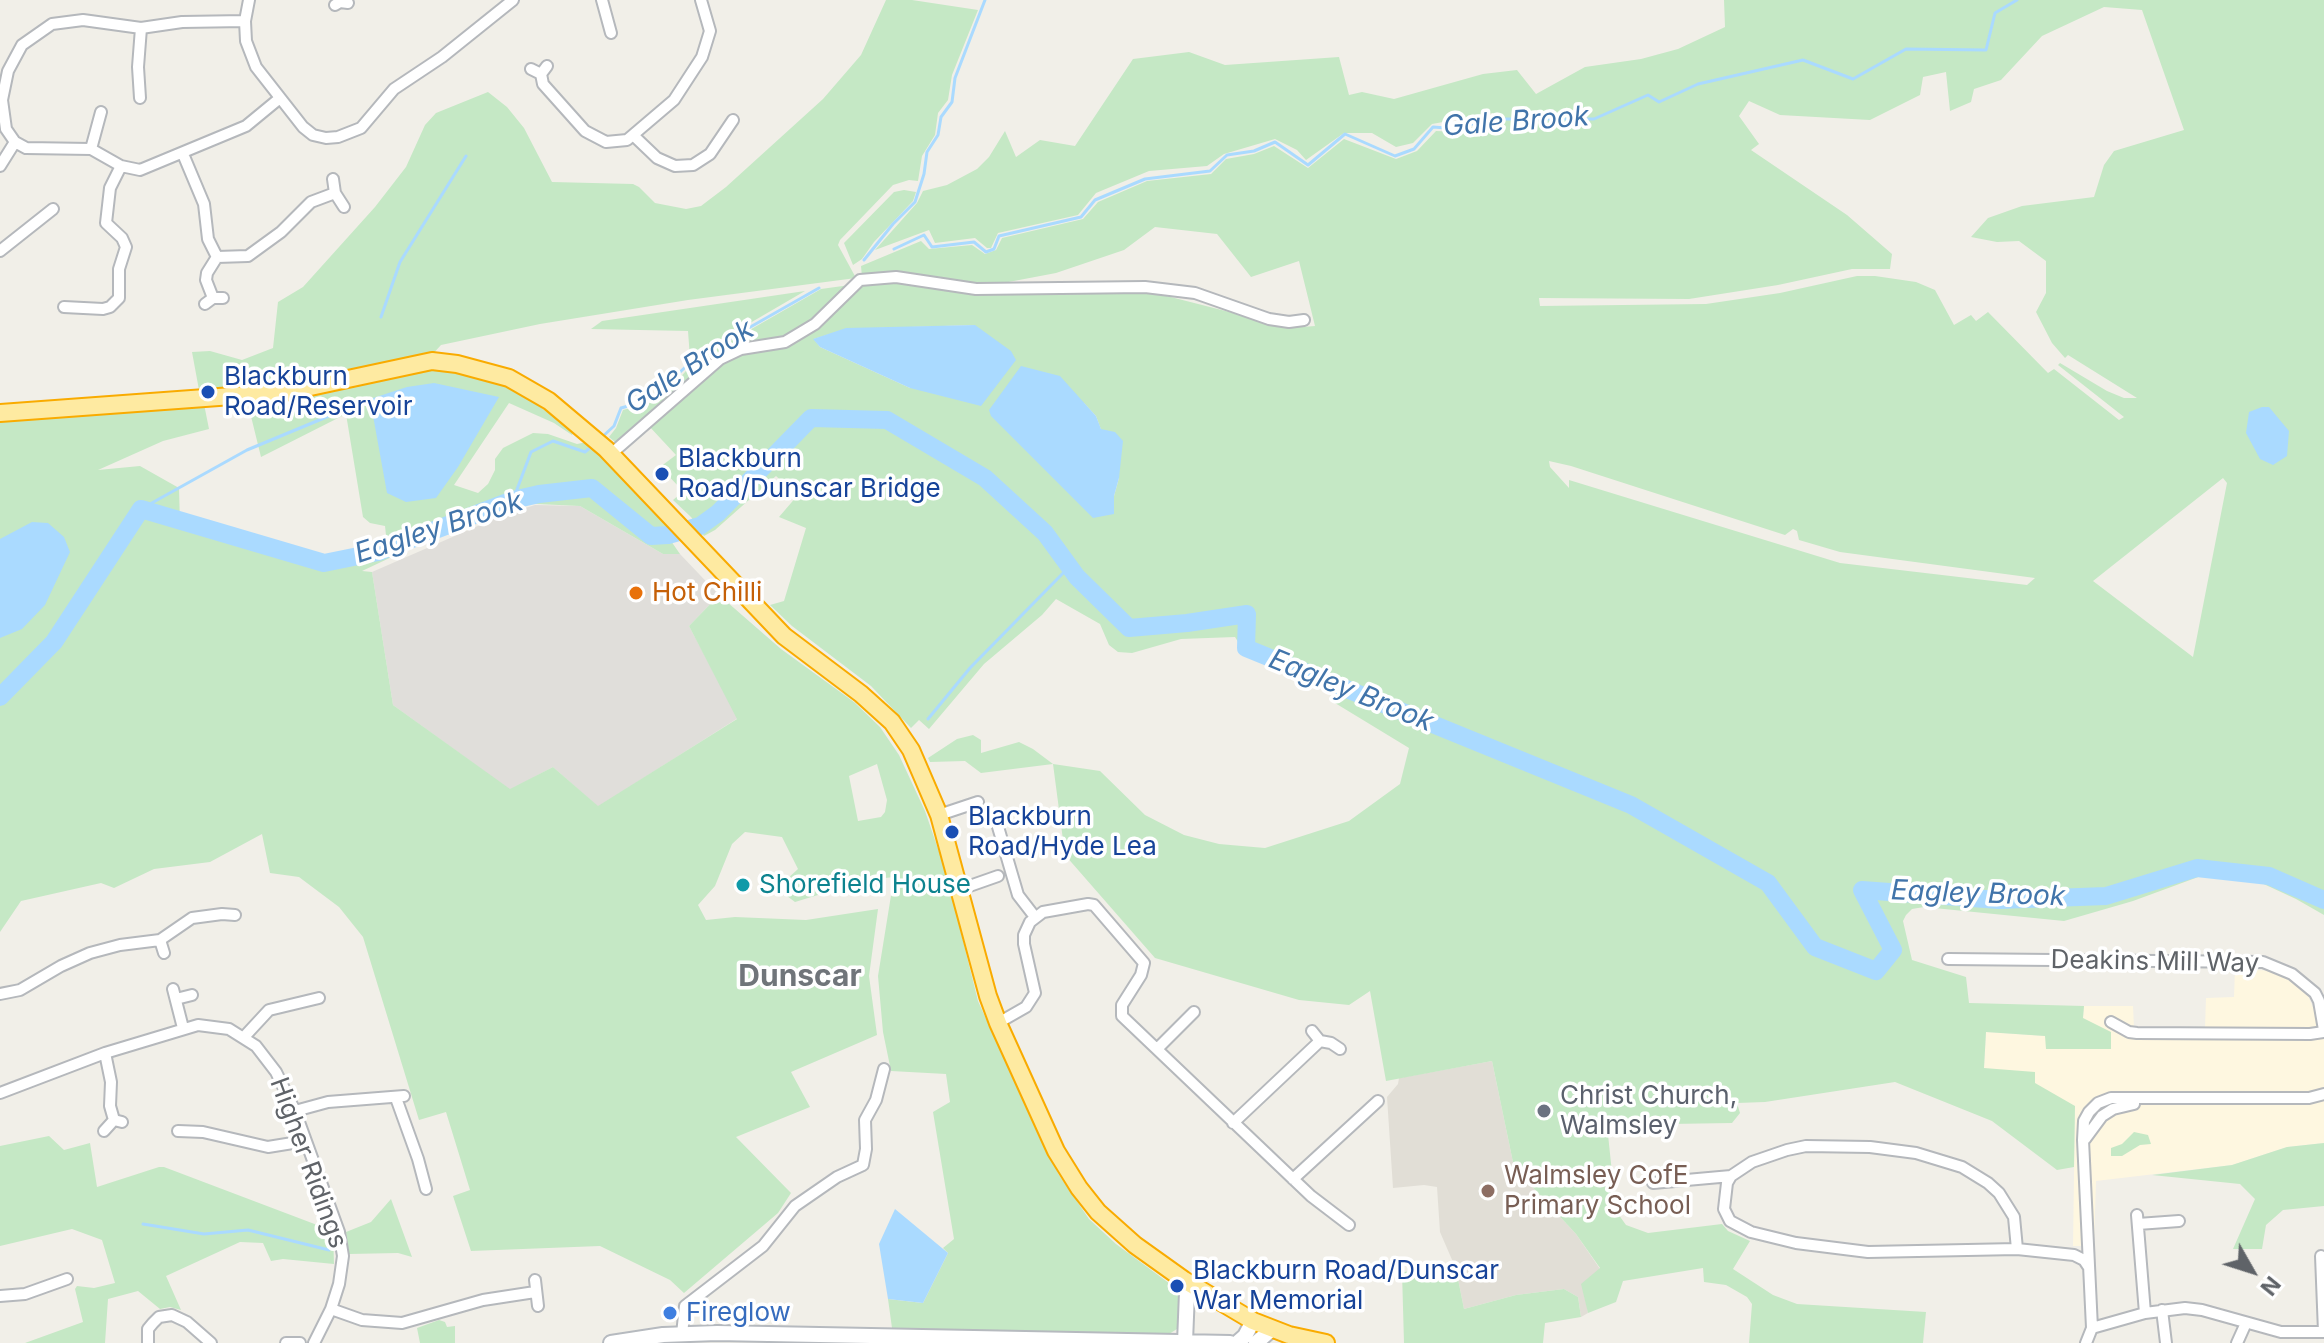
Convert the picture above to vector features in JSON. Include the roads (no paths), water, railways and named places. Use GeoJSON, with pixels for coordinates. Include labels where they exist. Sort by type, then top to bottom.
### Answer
{"type":"FeatureCollection","features":[{"type":"Feature","properties":{"kind":"highway"},"geometry":{"type":"LineString","coordinates":[[0,413],[287,392],[432,361],[457,364],[509,378],[549,401],[608,451],[784,636],[861,694],[892,722],[911,750],[939,815],[998,1023],[1038,1114],[1079,1188],[1116,1230],[1184,1280],[1253,1321],[1326,1343]]}},
{"type":"Feature","properties":{"kind":"main road"},"geometry":{"type":"LineString","coordinates":[[1184,1280],[1187,1292],[1185,1343]]}},
{"type":"Feature","properties":{"kind":"main road"},"geometry":{"type":"LineString","coordinates":[[1237,1343],[1253,1321]]}},
{"type":"Feature","properties":{"kind":"main road"},"geometry":{"type":"LineString","coordinates":[[1256,1343],[1272,1329]]}},
{"type":"Feature","properties":{"kind":"main road"},"geometry":{"type":"LineString","coordinates":[[611,1343],[682,1334],[737,1338],[1230,1343]]}},
{"type":"Feature","properties":{"kind":"street"},"geometry":{"type":"LineString","coordinates":[[249,0],[245,21],[250,56],[303,127],[313,135],[338,137],[361,128],[394,89],[442,57],[497,5],[513,0]]}},
{"type":"Feature","properties":{"kind":"street"},"geometry":{"type":"LineString","coordinates":[[602,0],[611,19],[611,33]]}},
{"type":"Feature","properties":{"kind":"street"},"geometry":{"type":"LineString","coordinates":[[540,70],[543,84],[585,131],[606,142],[627,140],[674,100],[702,57],[710,31],[701,0]]}},
{"type":"Feature","properties":{"kind":"street"},"geometry":{"type":"LineString","coordinates":[[245,21],[182,22],[141,28],[83,20],[52,24],[22,45],[4,68],[2,116],[6,129],[15,142],[33,150],[91,149],[121,166],[140,170],[246,126],[280,98]]}},
{"type":"Feature","properties":{"kind":"street"},"geometry":{"type":"LineString","coordinates":[[140,98],[138,67],[141,28]]}},
{"type":"Feature","properties":{"kind":"street"},"geometry":{"type":"LineString","coordinates":[[91,149],[102,110]]}},
{"type":"Feature","properties":{"kind":"street"},"geometry":{"type":"LineString","coordinates":[[634,136],[657,158],[685,167],[702,161],[727,136],[733,120]]}},
{"type":"Feature","properties":{"kind":"street"},"geometry":{"type":"LineString","coordinates":[[0,166],[15,142]]}},
{"type":"Feature","properties":{"kind":"street"},"geometry":{"type":"LineString","coordinates":[[183,154],[204,204],[208,239],[217,257]]}},
{"type":"Feature","properties":{"kind":"street"},"geometry":{"type":"LineString","coordinates":[[64,307],[88,304],[110,307],[119,298],[119,269],[126,247],[122,238],[102,228],[110,188],[121,166]]}},
{"type":"Feature","properties":{"kind":"street"},"geometry":{"type":"LineString","coordinates":[[333,179],[335,193],[344,207]]}},
{"type":"Feature","properties":{"kind":"street"},"geometry":{"type":"LineString","coordinates":[[217,257],[240,258],[257,252],[311,202],[335,193]]}},
{"type":"Feature","properties":{"kind":"street"},"geometry":{"type":"LineString","coordinates":[[0,251],[48,215]]}},
{"type":"Feature","properties":{"kind":"street"},"geometry":{"type":"LineString","coordinates":[[214,300],[206,280],[217,257]]}},
{"type":"Feature","properties":{"kind":"street"},"geometry":{"type":"LineString","coordinates":[[608,451],[720,359],[741,349],[785,342],[815,324],[860,280],[896,277],[976,289],[1098,286],[1175,290],[1195,293],[1269,319],[1304,320]]}},
{"type":"Feature","properties":{"kind":"street"},"geometry":{"type":"LineString","coordinates":[[939,815],[978,802]]}},
{"type":"Feature","properties":{"kind":"street"},"geometry":{"type":"LineString","coordinates":[[996,820],[1018,895],[1035,917]]}},
{"type":"Feature","properties":{"kind":"street"},"geometry":{"type":"LineString","coordinates":[[961,889],[998,876]]}},
{"type":"Feature","properties":{"kind":"street"},"geometry":{"type":"LineString","coordinates":[[998,1023],[1026,1007],[1035,993],[1024,935],[1035,917],[1043,912],[1088,904],[1100,910],[1144,963],[1141,975],[1122,1005],[1122,1016],[1293,1179],[1349,1225]]}},
{"type":"Feature","properties":{"kind":"street"},"geometry":{"type":"LineString","coordinates":[[0,994],[20,990],[61,966],[105,948],[160,940],[192,918],[222,909],[235,915]]}},
{"type":"Feature","properties":{"kind":"street"},"geometry":{"type":"LineString","coordinates":[[160,940],[164,953]]}},
{"type":"Feature","properties":{"kind":"street","name":"Deakins Mill Way"},"geometry":{"type":"LineString","coordinates":[[1948,959],[2263,962],[2292,974],[2315,993],[2324,1031]]}},
{"type":"Feature","properties":{"kind":"street"},"geometry":{"type":"LineString","coordinates":[[183,1028],[175,994],[192,995]]}},
{"type":"Feature","properties":{"kind":"street"},"geometry":{"type":"LineString","coordinates":[[0,1093],[105,1053],[183,1028],[212,1025],[244,1037],[269,1010],[323,997]]}},
{"type":"Feature","properties":{"kind":"street"},"geometry":{"type":"LineString","coordinates":[[1158,1048],[1190,1013]]}},
{"type":"Feature","properties":{"kind":"street"},"geometry":{"type":"LineString","coordinates":[[2111,1022],[2137,1033],[2310,1034],[2324,1031]]}},
{"type":"Feature","properties":{"kind":"street"},"geometry":{"type":"LineString","coordinates":[[1312,1031],[1320,1041],[1340,1049]]}},
{"type":"Feature","properties":{"kind":"street","name":"Higher Ridings"},"geometry":{"type":"LineString","coordinates":[[244,1037],[265,1056],[295,1111],[339,1232],[343,1256],[339,1284],[314,1343]]}},
{"type":"Feature","properties":{"kind":"street"},"geometry":{"type":"LineString","coordinates":[[1233,1123],[1320,1041]]}},
{"type":"Feature","properties":{"kind":"street"},"geometry":{"type":"LineString","coordinates":[[104,1131],[118,1121],[110,1106],[111,1082],[105,1053]]}},
{"type":"Feature","properties":{"kind":"street"},"geometry":{"type":"LineString","coordinates":[[682,1334],[685,1306],[763,1246],[795,1206],[837,1177],[863,1165],[865,1120],[876,1100],[884,1069]]}},
{"type":"Feature","properties":{"kind":"street"},"geometry":{"type":"LineString","coordinates":[[2086,1343],[2092,1328],[2083,1140],[2092,1126],[2113,1109],[2124,1105],[2171,1100],[2309,1098],[2324,1094]]}},
{"type":"Feature","properties":{"kind":"street"},"geometry":{"type":"LineString","coordinates":[[295,1111],[335,1101],[400,1097],[418,1159],[416,1173],[426,1189]]}},
{"type":"Feature","properties":{"kind":"street"},"geometry":{"type":"LineString","coordinates":[[1293,1179],[1375,1109]]}},
{"type":"Feature","properties":{"kind":"street"},"geometry":{"type":"LineString","coordinates":[[178,1131],[189,1138],[268,1147],[305,1141]]}},
{"type":"Feature","properties":{"kind":"street"},"geometry":{"type":"LineString","coordinates":[[1653,1183],[1731,1176],[1769,1155],[1806,1146],[1870,1147],[1916,1153],[1962,1167],[1999,1193],[2014,1217],[2017,1249]]}},
{"type":"Feature","properties":{"kind":"street"},"geometry":{"type":"LineString","coordinates":[[1731,1176],[1725,1194],[1726,1215],[1735,1225],[1768,1237],[1868,1252],[2017,1249],[2074,1255],[2088,1266]]}},
{"type":"Feature","properties":{"kind":"street"},"geometry":{"type":"LineString","coordinates":[[2145,1313],[2137,1219],[2174,1223]]}},
{"type":"Feature","properties":{"kind":"street"},"geometry":{"type":"LineString","coordinates":[[2092,1328],[2145,1313],[2185,1308],[2292,1334],[2324,1332],[2319,1256]]}},
{"type":"Feature","properties":{"kind":"street"},"geometry":{"type":"LineString","coordinates":[[0,1296],[56,1288],[67,1279]]}},
{"type":"Feature","properties":{"kind":"street"},"geometry":{"type":"LineString","coordinates":[[331,1309],[362,1320],[388,1323],[415,1320],[452,1315],[483,1300],[535,1286],[538,1306]]}},
{"type":"Feature","properties":{"kind":"street"},"geometry":{"type":"LineString","coordinates":[[2162,1310],[2166,1343]]}},
{"type":"Feature","properties":{"kind":"street"},"geometry":{"type":"LineString","coordinates":[[148,1343],[148,1329],[153,1323],[159,1317],[172,1315],[187,1322],[211,1343]]}},
{"type":"Feature","properties":{"kind":"street"},"geometry":{"type":"LineString","coordinates":[[2237,1343],[2246,1323]]}},
{"type":"Feature","properties":{"kind":"street"},"geometry":{"type":"LineString","coordinates":[[286,1343],[300,1343]]}},
{"type":"Feature","properties":{"kind":"water"},"geometry":{"type":"Polygon","coordinates":[[[975,325],[1011,351],[1016,360],[981,406],[910,388],[820,347],[813,339],[846,328],[975,325]]]}},
{"type":"Feature","properties":{"kind":"water"},"geometry":{"type":"Polygon","coordinates":[[[1021,366],[1060,376],[1096,416],[1101,429],[1115,432],[1123,441],[1114,514],[1093,518],[991,416],[989,410],[1021,366]]]}},
{"type":"Feature","properties":{"kind":"water"},"geometry":{"type":"Polygon","coordinates":[[[434,383],[499,397],[436,498],[406,502],[387,493],[370,399],[407,387],[434,383]]]}},
{"type":"Feature","properties":{"kind":"water"},"geometry":{"type":"Polygon","coordinates":[[[2269,407],[2289,431],[2287,456],[2273,465],[2260,459],[2246,433],[2249,412],[2269,407]]]}},
{"type":"Feature","properties":{"kind":"water"},"geometry":{"type":"Polygon","coordinates":[[[32,522],[48,523],[64,537],[70,552],[45,605],[22,629],[0,638],[0,539],[32,522]]]}},
{"type":"Feature","properties":{"kind":"water"},"geometry":{"type":"Polygon","coordinates":[[[895,1209],[948,1253],[923,1303],[888,1299],[879,1244],[895,1209]]]}},
{"type":"Feature","properties":{"kind":"waterway"},"geometry":{"type":"LineString","coordinates":[[864,260],[915,202],[927,152],[938,135],[941,117],[952,102],[955,78],[985,0]]}},
{"type":"Feature","properties":{"kind":"waterway","name":"Gale Brook"},"geometry":{"type":"LineString","coordinates":[[894,249],[924,235],[932,247],[974,242],[986,252],[994,249],[999,236],[1081,217],[1095,200],[1145,179],[1210,171],[1227,155],[1254,151],[1275,142],[1308,165],[1345,134],[1395,156],[1414,149],[1433,127],[1459,129],[1485,119],[1594,119],[1648,95],[1659,102],[1698,84],[1803,60],[1853,79],[1906,49],[1986,50],[1995,13],[2017,0]]}},
{"type":"Feature","properties":{"kind":"waterway"},"geometry":{"type":"LineString","coordinates":[[381,317],[400,262],[466,156]]}},
{"type":"Feature","properties":{"kind":"waterway","name":"Gale Brook"},"geometry":{"type":"LineString","coordinates":[[601,438],[614,426],[621,408],[650,400],[694,359],[819,288]]}},
{"type":"Feature","properties":{"kind":"waterway"},"geometry":{"type":"LineString","coordinates":[[141,509],[247,450],[370,399]]}},
{"type":"Feature","properties":{"kind":"waterway","name":"Eagley Brook"},"geometry":{"type":"LineString","coordinates":[[0,697],[54,642],[141,509],[324,563],[378,552],[513,500],[592,488],[651,536],[668,535],[700,526],[718,513],[811,418],[887,420],[985,478],[1045,533],[1077,577],[1129,628],[1247,614],[1246,648],[1631,805],[1768,883],[1815,947],[1876,971],[1893,950],[1862,890],[1999,900],[2106,896],[2197,868],[2269,876],[2324,900]]}},
{"type":"Feature","properties":{"kind":"waterway","name":"Gale Brook"},"geometry":{"type":"LineString","coordinates":[[513,500],[531,452],[553,441],[585,452],[592,446]]}},
{"type":"Feature","properties":{"kind":"waterway"},"geometry":{"type":"LineString","coordinates":[[928,719],[970,668],[1069,567]]}},
{"type":"Feature","properties":{"kind":"waterway"},"geometry":{"type":"LineString","coordinates":[[143,1224],[204,1234],[248,1230],[329,1250]]}},
{"type":"Feature","properties":{"kind":"place","name":"Blackburn Road/Reservoir"},"geometry":{"type":"Point","coordinates":[208,392]}},
{"type":"Feature","properties":{"kind":"place","name":"Blackburn Road/Dunscar Bridge"},"geometry":{"type":"Point","coordinates":[662,474]}},
{"type":"Feature","properties":{"kind":"place","name":"Hot Chilli"},"geometry":{"type":"Point","coordinates":[636,593]}},
{"type":"Feature","properties":{"kind":"place","name":"Blackburn Road/Hyde Lea"},"geometry":{"type":"Point","coordinates":[952,832]}},
{"type":"Feature","properties":{"kind":"place","name":"Shorefield House"},"geometry":{"type":"Point","coordinates":[743,885]}},
{"type":"Feature","properties":{"kind":"place","name":"Christ Church, Walmsley"},"geometry":{"type":"Point","coordinates":[1544,1111]}},
{"type":"Feature","properties":{"kind":"place","name":"Walmsley CofE Primary School"},"geometry":{"type":"Point","coordinates":[1488,1191]}},
{"type":"Feature","properties":{"kind":"place","name":"Blackburn Road/Dunscar War Memorial"},"geometry":{"type":"Point","coordinates":[1177,1286]}},
{"type":"Feature","properties":{"kind":"place","name":"Fireglow"},"geometry":{"type":"Point","coordinates":[670,1313]}},
{"type":"Feature","properties":{"kind":"district","name":"Dunscar"},"geometry":{"type":"Point","coordinates":[800,977]}}]}
